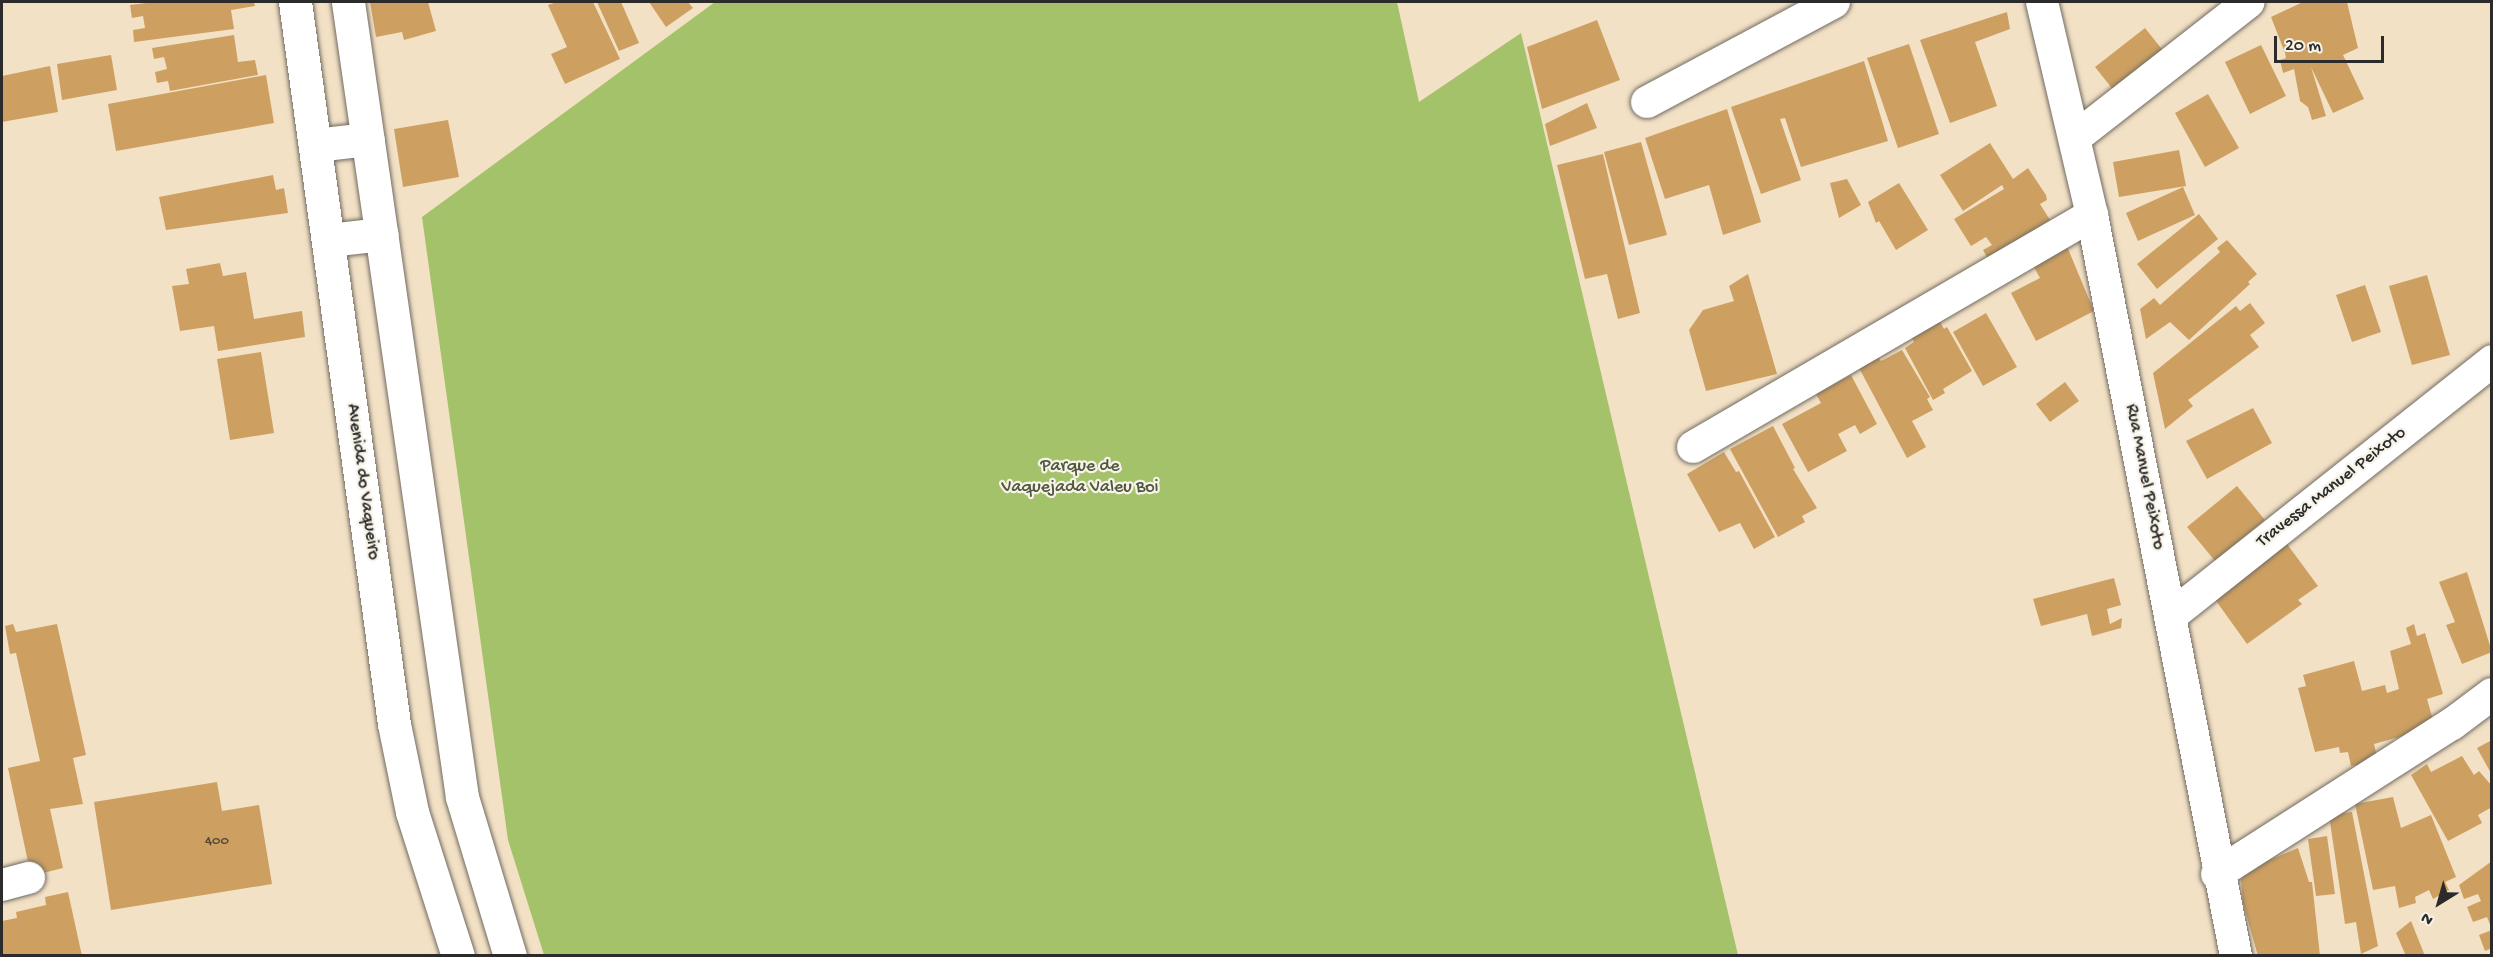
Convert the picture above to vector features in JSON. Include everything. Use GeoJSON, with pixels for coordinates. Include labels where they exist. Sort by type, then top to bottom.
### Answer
{"type":"FeatureCollection","features":[{"type":"Feature","properties":{"kind":"street","name":"Avenida do Vaqueiro"},"geometry":{"type":"LineString","coordinates":[[295,2],[394,724],[412,812],[458,956]]}},
{"type":"Feature","properties":{"kind":"street"},"geometry":{"type":"LineString","coordinates":[[348,2],[462,797],[510,956]]}},
{"type":"Feature","properties":{"kind":"street"},"geometry":{"type":"LineString","coordinates":[[1647,102],[1834,2]]}},
{"type":"Feature","properties":{"kind":"street","name":"Rua Manuel Peixoto"},"geometry":{"type":"LineString","coordinates":[[2042,2],[2076,137],[2092,215],[2172,615],[2217,874],[2236,956]]}},
{"type":"Feature","properties":{"kind":"street"},"geometry":{"type":"LineString","coordinates":[[2076,137],[2249,2]]}},
{"type":"Feature","properties":{"kind":"street"},"geometry":{"type":"LineString","coordinates":[[315,145],[368,139]]}},
{"type":"Feature","properties":{"kind":"street"},"geometry":{"type":"LineString","coordinates":[[1693,447],[2092,215]]}},
{"type":"Feature","properties":{"kind":"street"},"geometry":{"type":"LineString","coordinates":[[329,240],[382,234]]}},
{"type":"Feature","properties":{"kind":"street","name":"Travessa Manuel Peixoto"},"geometry":{"type":"LineString","coordinates":[[2172,615],[2492,361]]}},
{"type":"Feature","properties":{"kind":"street"},"geometry":{"type":"LineString","coordinates":[[2217,874],[2452,724],[2492,694]]}},
{"type":"Feature","properties":{"kind":"street"},"geometry":{"type":"LineString","coordinates":[[412,812],[462,797]]}},
{"type":"Feature","properties":{"kind":"green space","name":"Parque de Vaquejada Valeu Boi"},"geometry":{"type":"Polygon","coordinates":[[[715,2],[1397,2],[1419,102],[1521,33],[1738,955],[544,955],[508,840],[422,217],[715,2]]]}},
{"type":"Feature","properties":{"kind":"building"},"geometry":{"type":"Polygon","coordinates":[[[154,2],[254,2],[255,6],[231,10],[234,29],[134,42],[133,30],[145,28],[143,16],[132,18],[130,5],[154,2]]]}},
{"type":"Feature","properties":{"kind":"building"},"geometry":{"type":"Polygon","coordinates":[[[370,2],[428,2],[436,31],[404,40],[402,32],[376,37],[370,2]]]}},
{"type":"Feature","properties":{"kind":"building"},"geometry":{"type":"Polygon","coordinates":[[[557,2],[593,2],[620,59],[565,84],[551,54],[567,47],[548,5],[557,2]]]}},
{"type":"Feature","properties":{"kind":"building"},"geometry":{"type":"Polygon","coordinates":[[[597,2],[621,2],[639,43],[619,51],[597,2]]]}},
{"type":"Feature","properties":{"kind":"building"},"geometry":{"type":"Polygon","coordinates":[[[649,2],[688,2],[693,8],[666,27],[649,2]]]}},
{"type":"Feature","properties":{"kind":"building"},"geometry":{"type":"Polygon","coordinates":[[[2303,2],[2347,2],[2358,48],[2343,55],[2364,99],[2333,113],[2311,67],[2326,116],[2312,120],[2308,107],[2300,101],[2294,69],[2283,73],[2280,60],[2286,58],[2285,53],[2271,17],[2303,2]]]}},
{"type":"Feature","properties":{"kind":"building"},"geometry":{"type":"Polygon","coordinates":[[[2007,12],[2010,29],[1975,42],[1997,106],[1950,123],[1920,40],[2007,12]]]}},
{"type":"Feature","properties":{"kind":"building"},"geometry":{"type":"Polygon","coordinates":[[[1597,20],[1620,80],[1542,109],[1527,47],[1597,20]]]}},
{"type":"Feature","properties":{"kind":"building"},"geometry":{"type":"Polygon","coordinates":[[[2145,28],[2165,53],[2115,92],[2095,67],[2145,28]]]}},
{"type":"Feature","properties":{"kind":"building"},"geometry":{"type":"Polygon","coordinates":[[[234,35],[238,62],[255,60],[258,75],[170,91],[168,81],[157,83],[155,72],[167,69],[164,57],[154,59],[152,48],[234,35]]]}},
{"type":"Feature","properties":{"kind":"building"},"geometry":{"type":"Polygon","coordinates":[[[1909,44],[1939,134],[1898,148],[1867,58],[1909,44]]]}},
{"type":"Feature","properties":{"kind":"building"},"geometry":{"type":"Polygon","coordinates":[[[2261,45],[2286,96],[2250,114],[2225,62],[2261,45]]]}},
{"type":"Feature","properties":{"kind":"building"},"geometry":{"type":"Polygon","coordinates":[[[111,55],[117,90],[62,100],[57,64],[111,55]]]}},
{"type":"Feature","properties":{"kind":"building"},"geometry":{"type":"Polygon","coordinates":[[[1864,61],[1888,141],[1801,167],[1785,118],[1780,119],[1801,180],[1761,194],[1731,107],[1864,61]]]}},
{"type":"Feature","properties":{"kind":"building"},"geometry":{"type":"Polygon","coordinates":[[[50,66],[58,112],[2,122],[2,76],[50,66]]]}},
{"type":"Feature","properties":{"kind":"building"},"geometry":{"type":"Polygon","coordinates":[[[266,75],[274,123],[116,151],[108,104],[266,75]]]}},
{"type":"Feature","properties":{"kind":"building"},"geometry":{"type":"Polygon","coordinates":[[[2208,94],[2239,148],[2205,167],[2175,113],[2208,94]]]}},
{"type":"Feature","properties":{"kind":"building"},"geometry":{"type":"Polygon","coordinates":[[[1587,103],[1597,128],[1550,146],[1545,124],[1587,103]]]}},
{"type":"Feature","properties":{"kind":"building"},"geometry":{"type":"Polygon","coordinates":[[[1727,109],[1761,222],[1723,235],[1709,185],[1665,199],[1645,138],[1727,109]]]}},
{"type":"Feature","properties":{"kind":"building"},"geometry":{"type":"Polygon","coordinates":[[[448,120],[459,177],[403,187],[394,129],[448,120]]]}},
{"type":"Feature","properties":{"kind":"building"},"geometry":{"type":"Polygon","coordinates":[[[1641,142],[1667,235],[1629,245],[1604,152],[1641,142]]]}},
{"type":"Feature","properties":{"kind":"building"},"geometry":{"type":"Polygon","coordinates":[[[1990,143],[2013,179],[2028,168],[2046,195],[2047,200],[2040,204],[2050,220],[1988,259],[1983,250],[1992,245],[1986,237],[1971,246],[1954,219],[2004,189],[2002,185],[1963,211],[1940,175],[1990,143]]]}},
{"type":"Feature","properties":{"kind":"building"},"geometry":{"type":"Polygon","coordinates":[[[2179,150],[2186,186],[2119,197],[2113,162],[2179,150]]]}},
{"type":"Feature","properties":{"kind":"building"},"geometry":{"type":"Polygon","coordinates":[[[1603,154],[1640,313],[1618,319],[1607,274],[1585,279],[1557,165],[1603,154]]]}},
{"type":"Feature","properties":{"kind":"building"},"geometry":{"type":"Polygon","coordinates":[[[273,175],[276,190],[284,188],[288,213],[166,230],[159,197],[273,175]]]}},
{"type":"Feature","properties":{"kind":"building"},"geometry":{"type":"Polygon","coordinates":[[[1847,179],[1861,205],[1839,218],[1830,183],[1847,179]]]}},
{"type":"Feature","properties":{"kind":"building"},"geometry":{"type":"Polygon","coordinates":[[[1899,183],[1928,230],[1896,250],[1879,221],[1876,223],[1868,202],[1899,183]]]}},
{"type":"Feature","properties":{"kind":"building"},"geometry":{"type":"Polygon","coordinates":[[[2183,187],[2195,215],[2138,241],[2126,213],[2183,187]]]}},
{"type":"Feature","properties":{"kind":"building"},"geometry":{"type":"Polygon","coordinates":[[[2199,214],[2218,239],[2157,289],[2137,264],[2199,214]]]}},
{"type":"Feature","properties":{"kind":"building"},"geometry":{"type":"Polygon","coordinates":[[[2227,240],[2257,274],[2248,282],[2250,284],[2189,340],[2170,322],[2146,339],[2140,309],[2154,298],[2160,305],[2220,252],[2217,248],[2227,240]]]}},
{"type":"Feature","properties":{"kind":"building"},"geometry":{"type":"Polygon","coordinates":[[[2066,244],[2094,311],[2036,341],[2011,293],[2040,278],[2031,262],[2066,244]]]}},
{"type":"Feature","properties":{"kind":"building"},"geometry":{"type":"Polygon","coordinates":[[[220,263],[223,276],[246,272],[254,319],[302,311],[305,337],[218,351],[214,326],[180,331],[172,286],[189,284],[186,269],[220,263]]]}},
{"type":"Feature","properties":{"kind":"building"},"geometry":{"type":"Polygon","coordinates":[[[1748,274],[1777,374],[1706,391],[1689,330],[1703,310],[1734,301],[1729,286],[1748,274]]]}},
{"type":"Feature","properties":{"kind":"building"},"geometry":{"type":"Polygon","coordinates":[[[2427,275],[2450,355],[2412,365],[2389,286],[2427,275]]]}},
{"type":"Feature","properties":{"kind":"building"},"geometry":{"type":"Polygon","coordinates":[[[2365,285],[2381,332],[2352,342],[2336,295],[2365,285]]]}},
{"type":"Feature","properties":{"kind":"building"},"geometry":{"type":"Polygon","coordinates":[[[2250,303],[2265,323],[2250,335],[2259,347],[2188,400],[2193,406],[2165,429],[2153,373],[2236,306],[2240,311],[2250,303]]]}},
{"type":"Feature","properties":{"kind":"building"},"geometry":{"type":"Polygon","coordinates":[[[1986,313],[2017,367],[1983,386],[1953,332],[1986,313]]]}},
{"type":"Feature","properties":{"kind":"building"},"geometry":{"type":"Polygon","coordinates":[[[1939,320],[1944,329],[1947,327],[1972,371],[1943,389],[1945,393],[1933,400],[1905,348],[1914,342],[1911,336],[1939,320]]]}},
{"type":"Feature","properties":{"kind":"building"},"geometry":{"type":"Polygon","coordinates":[[[1902,350],[1930,397],[1927,399],[1933,410],[1912,421],[1926,447],[1907,458],[1858,366],[1877,355],[1881,361],[1902,350]]]}},
{"type":"Feature","properties":{"kind":"building"},"geometry":{"type":"Polygon","coordinates":[[[261,352],[274,433],[230,440],[217,359],[261,352]]]}},
{"type":"Feature","properties":{"kind":"building"},"geometry":{"type":"Polygon","coordinates":[[[1851,375],[1877,424],[1860,434],[1855,425],[1838,434],[1847,451],[1808,472],[1782,424],[1821,403],[1816,394],[1851,375]]]}},
{"type":"Feature","properties":{"kind":"building"},"geometry":{"type":"Polygon","coordinates":[[[2065,382],[2079,401],[2050,422],[2036,404],[2065,382]]]}},
{"type":"Feature","properties":{"kind":"building"},"geometry":{"type":"Polygon","coordinates":[[[2253,408],[2272,443],[2207,479],[2186,441],[2253,408]]]}},
{"type":"Feature","properties":{"kind":"building"},"geometry":{"type":"Polygon","coordinates":[[[1773,426],[1795,468],[1793,469],[1817,508],[1802,516],[1805,522],[1778,537],[1730,449],[1773,426]]]}},
{"type":"Feature","properties":{"kind":"building"},"geometry":{"type":"Polygon","coordinates":[[[1724,452],[1736,472],[1739,471],[1775,537],[1754,549],[1740,523],[1719,532],[1687,474],[1724,452]]]}},
{"type":"Feature","properties":{"kind":"building"},"geometry":{"type":"Polygon","coordinates":[[[2237,486],[2265,520],[2215,561],[2187,527],[2237,486]]]}},
{"type":"Feature","properties":{"kind":"building"},"geometry":{"type":"Polygon","coordinates":[[[2287,544],[2318,586],[2298,600],[2302,604],[2247,644],[2214,598],[2287,544]]]}},
{"type":"Feature","properties":{"kind":"building"},"geometry":{"type":"Polygon","coordinates":[[[2467,572],[2492,652],[2462,664],[2446,625],[2455,622],[2439,582],[2467,572]]]}},
{"type":"Feature","properties":{"kind":"building"},"geometry":{"type":"Polygon","coordinates":[[[2114,578],[2121,605],[2107,609],[2110,624],[2122,618],[2121,628],[2092,636],[2087,614],[2041,626],[2033,599],[2114,578]]]}},
{"type":"Feature","properties":{"kind":"building"},"geometry":{"type":"Polygon","coordinates":[[[13,624],[16,632],[57,624],[86,755],[73,758],[83,804],[50,809],[63,868],[31,876],[8,768],[40,761],[16,653],[10,654],[5,626],[13,624]]]}},
{"type":"Feature","properties":{"kind":"building"},"geometry":{"type":"Polygon","coordinates":[[[2414,624],[2417,636],[2425,633],[2443,694],[2427,699],[2433,720],[2410,734],[2374,744],[2377,757],[2357,770],[2356,765],[2351,766],[2348,752],[2340,753],[2339,747],[2315,752],[2298,688],[2306,686],[2303,675],[2354,661],[2362,691],[2385,685],[2387,693],[2399,689],[2390,651],[2411,644],[2406,628],[2414,624]]]}},
{"type":"Feature","properties":{"kind":"building"},"geometry":{"type":"Polygon","coordinates":[[[2492,740],[2492,775],[2477,748],[2492,740]]]}},
{"type":"Feature","properties":{"kind":"building"},"geometry":{"type":"Polygon","coordinates":[[[2462,756],[2474,775],[2479,771],[2492,786],[2492,807],[2478,815],[2482,823],[2448,841],[2411,775],[2427,764],[2431,772],[2462,756]]]}},
{"type":"Feature","properties":{"kind":"building"},"geometry":{"type":"Polygon","coordinates":[[[217,782],[222,811],[259,805],[272,884],[111,910],[94,802],[217,782]]]}},
{"type":"Feature","properties":{"kind":"building"},"geometry":{"type":"Polygon","coordinates":[[[2393,797],[2401,828],[2431,815],[2456,877],[2445,882],[2449,890],[2433,899],[2429,890],[2415,897],[2416,903],[2399,908],[2395,886],[2373,890],[2355,804],[2393,797]]]}},
{"type":"Feature","properties":{"kind":"building"},"geometry":{"type":"Polygon","coordinates":[[[2352,812],[2378,946],[2361,954],[2356,922],[2345,924],[2329,815],[2352,812]]]}},
{"type":"Feature","properties":{"kind":"building"},"geometry":{"type":"Polygon","coordinates":[[[2327,836],[2335,894],[2316,896],[2308,839],[2327,836]]]}},
{"type":"Feature","properties":{"kind":"building"},"geometry":{"type":"Polygon","coordinates":[[[2298,848],[2309,882],[2312,882],[2320,956],[2258,956],[2243,903],[2241,879],[2250,868],[2298,848]]]}},
{"type":"Feature","properties":{"kind":"building"},"geometry":{"type":"Polygon","coordinates":[[[2492,861],[2491,927],[2487,917],[2473,922],[2467,907],[2481,901],[2478,894],[2464,899],[2459,885],[2492,861]]]}},
{"type":"Feature","properties":{"kind":"building"},"geometry":{"type":"Polygon","coordinates":[[[68,892],[82,956],[2,956],[2,921],[17,918],[16,912],[46,905],[45,897],[68,892]]]}},
{"type":"Feature","properties":{"kind":"building"},"geometry":{"type":"Polygon","coordinates":[[[2411,921],[2425,956],[2406,956],[2396,933],[2411,921]]]}},
{"type":"Feature","properties":{"kind":"building"},"geometry":{"type":"Polygon","coordinates":[[[2492,930],[2492,948],[2485,951],[2479,935],[2492,930]]]}}]}
